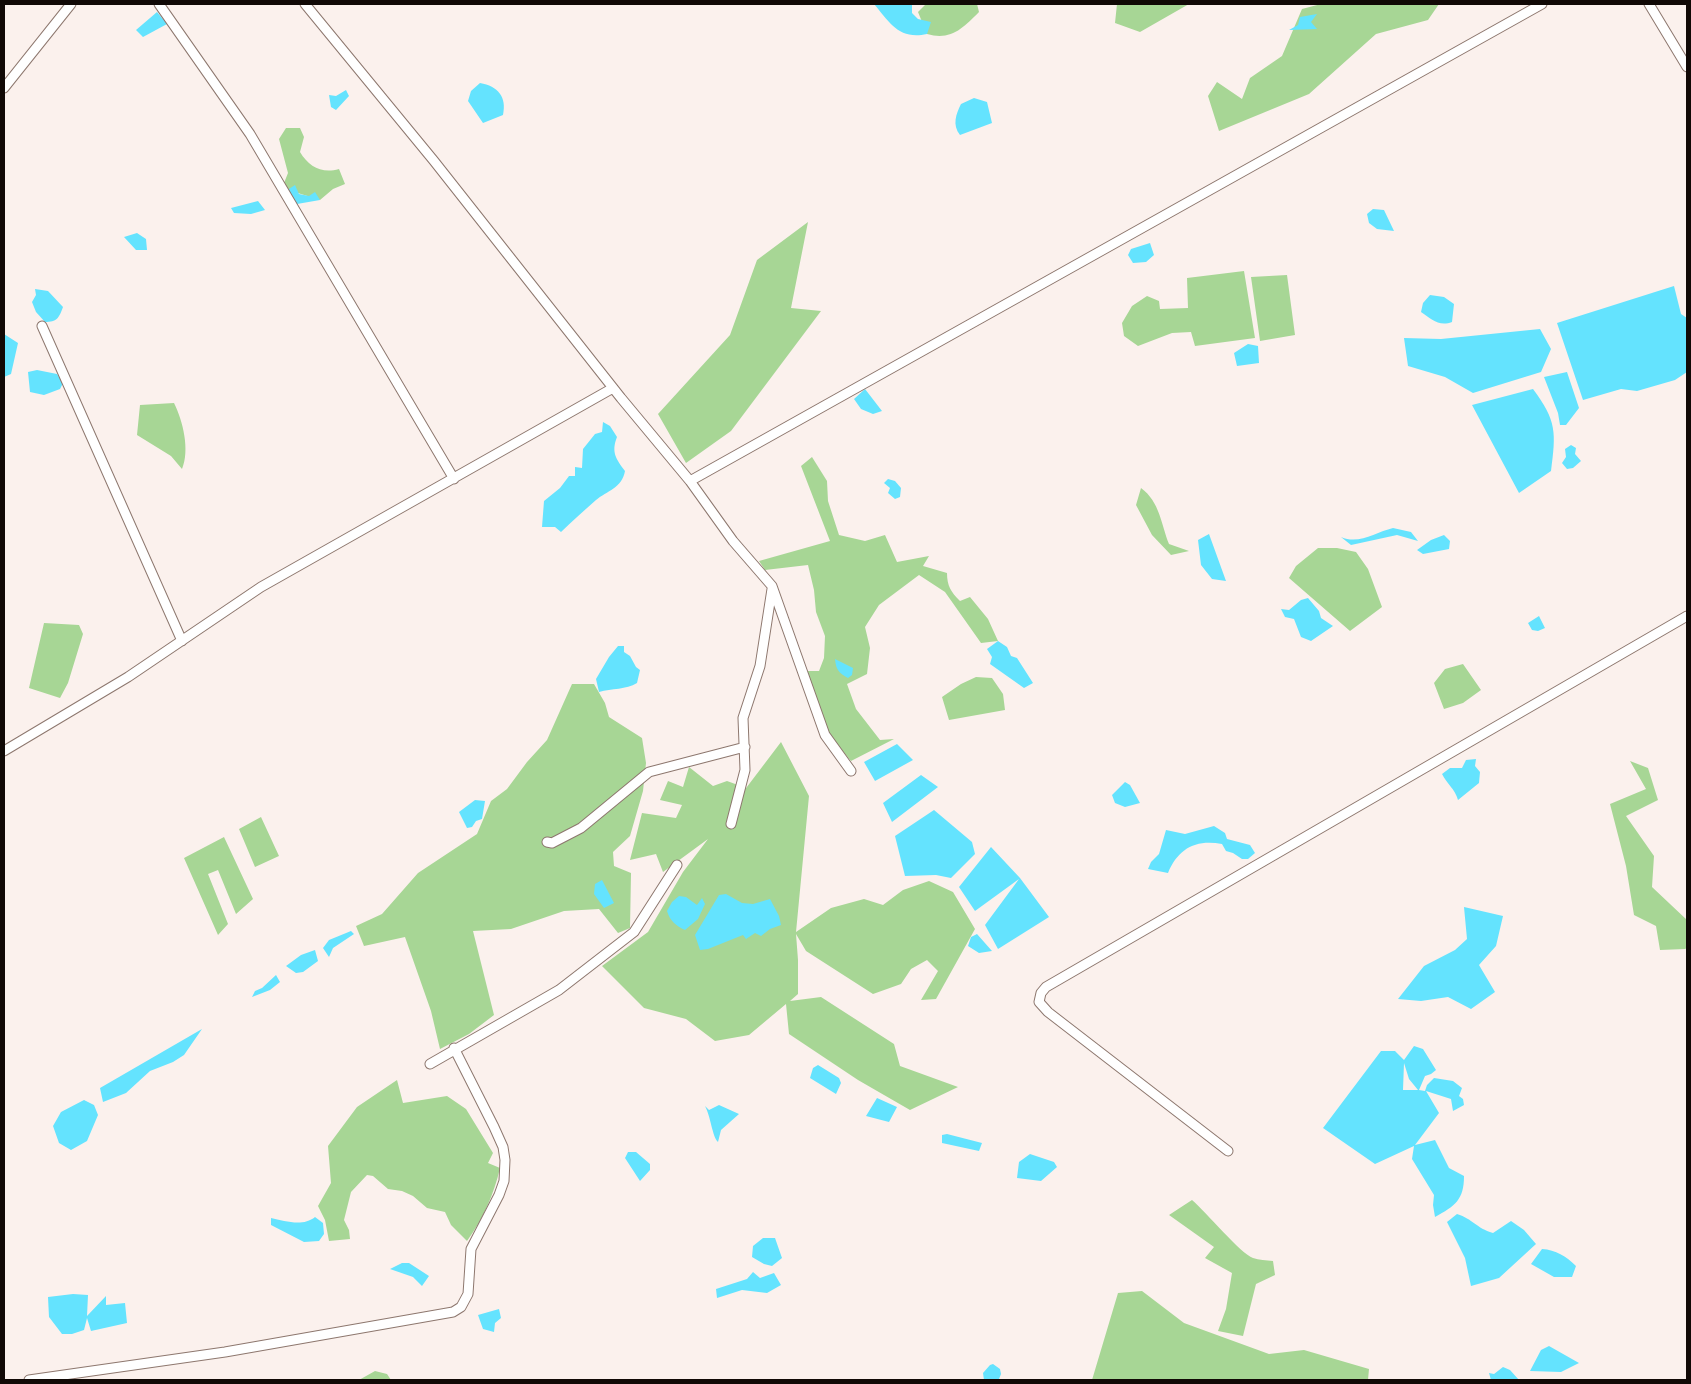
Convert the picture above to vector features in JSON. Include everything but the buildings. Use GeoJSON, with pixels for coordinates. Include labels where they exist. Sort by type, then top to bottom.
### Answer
{"type":"FeatureCollection","features":[{"type":"Feature","properties":{"kind":"street"},"geometry":{"type":"LineString","coordinates":[[4,88],[71,4]]}},
{"type":"Feature","properties":{"kind":"street"},"geometry":{"type":"LineString","coordinates":[[159,4],[250,134],[454,479]]}},
{"type":"Feature","properties":{"kind":"street"},"geometry":{"type":"LineString","coordinates":[[305,4],[434,161],[613,388],[690,481],[733,541],[772,586],[825,735],[851,770]]}},
{"type":"Feature","properties":{"kind":"street"},"geometry":{"type":"LineString","coordinates":[[690,481],[1542,4]]}},
{"type":"Feature","properties":{"kind":"street"},"geometry":{"type":"LineString","coordinates":[[1649,4],[1687,67]]}},
{"type":"Feature","properties":{"kind":"street"},"geometry":{"type":"LineString","coordinates":[[42,326],[182,641]]}},
{"type":"Feature","properties":{"kind":"street"},"geometry":{"type":"LineString","coordinates":[[4,751],[87,704],[261,587],[613,388]]}},
{"type":"Feature","properties":{"kind":"street"},"geometry":{"type":"LineString","coordinates":[[731,824],[745,770],[744,718],[760,666],[772,586]]}},
{"type":"Feature","properties":{"kind":"street"},"geometry":{"type":"LineString","coordinates":[[1228,1151],[1048,1012],[1039,1002],[1040,993],[1046,987],[1687,616]]}},
{"type":"Feature","properties":{"kind":"street"},"geometry":{"type":"LineString","coordinates":[[547,842],[552,843],[581,828],[649,772],[745,747]]}},
{"type":"Feature","properties":{"kind":"street"},"geometry":{"type":"LineString","coordinates":[[430,1064],[454,1048],[559,990],[634,932],[677,865]]}},
{"type":"Feature","properties":{"kind":"street"},"geometry":{"type":"LineString","coordinates":[[29,1380],[225,1352],[453,1312],[461,1307],[468,1294],[471,1249],[499,1195],[504,1181],[505,1160],[503,1147],[454,1048]]}},
{"type":"Feature","properties":{"kind":"green space"},"geometry":{"type":"Polygon","coordinates":[[[926,4],[977,4],[979,12],[956,32],[935,36],[927,34],[918,12],[926,4]]]}},
{"type":"Feature","properties":{"kind":"green space"},"geometry":{"type":"Polygon","coordinates":[[[1117,4],[1189,4],[1140,32],[1115,23],[1117,4]]]}},
{"type":"Feature","properties":{"kind":"green space"},"geometry":{"type":"Polygon","coordinates":[[[1321,4],[1439,4],[1428,20],[1376,34],[1309,94],[1219,131],[1208,96],[1217,82],[1242,99],[1250,78],[1282,56],[1302,9],[1321,4]]]}},
{"type":"Feature","properties":{"kind":"green space"},"geometry":{"type":"Polygon","coordinates":[[[286,128],[300,128],[304,137],[300,152],[308,162],[322,170],[339,169],[345,184],[333,189],[320,200],[282,188],[288,173],[279,139],[286,128]]]}},
{"type":"Feature","properties":{"kind":"green space"},"geometry":{"type":"Polygon","coordinates":[[[808,222],[791,308],[821,311],[731,431],[686,463],[658,414],[730,335],[757,260],[808,222]]]}},
{"type":"Feature","properties":{"kind":"green space"},"geometry":{"type":"Polygon","coordinates":[[[1244,271],[1255,338],[1195,346],[1191,332],[1172,333],[1138,346],[1124,336],[1122,323],[1132,306],[1147,296],[1159,301],[1160,309],[1188,308],[1187,278],[1244,271]]]}},
{"type":"Feature","properties":{"kind":"green space"},"geometry":{"type":"Polygon","coordinates":[[[1287,275],[1295,335],[1260,341],[1251,277],[1287,275]]]}},
{"type":"Feature","properties":{"kind":"green space"},"geometry":{"type":"Polygon","coordinates":[[[174,403],[184,436],[185,453],[182,469],[171,456],[137,435],[140,405],[174,403]]]}},
{"type":"Feature","properties":{"kind":"green space"},"geometry":{"type":"Polygon","coordinates":[[[812,457],[827,481],[828,501],[839,535],[865,541],[885,535],[897,562],[929,556],[923,566],[947,573],[950,589],[954,595],[960,601],[970,597],[988,619],[998,641],[981,643],[945,592],[919,575],[879,605],[865,627],[870,648],[867,674],[847,684],[856,709],[880,740],[894,739],[851,761],[823,728],[806,671],[819,671],[824,658],[825,636],[816,612],[814,590],[808,565],[765,570],[759,561],[830,541],[801,466],[812,457]]]}},
{"type":"Feature","properties":{"kind":"green space"},"geometry":{"type":"Polygon","coordinates":[[[1141,488],[1156,507],[1169,544],[1189,551],[1171,555],[1152,535],[1136,505],[1141,488]]]}},
{"type":"Feature","properties":{"kind":"green space"},"geometry":{"type":"Polygon","coordinates":[[[1318,548],[1337,548],[1356,552],[1368,569],[1382,607],[1350,631],[1289,578],[1296,566],[1318,548]]]}},
{"type":"Feature","properties":{"kind":"green space"},"geometry":{"type":"Polygon","coordinates":[[[44,623],[79,625],[83,634],[68,683],[60,698],[29,688],[44,623]]]}},
{"type":"Feature","properties":{"kind":"green space"},"geometry":{"type":"Polygon","coordinates":[[[1463,664],[1481,690],[1463,703],[1444,709],[1434,683],[1445,669],[1463,664]]]}},
{"type":"Feature","properties":{"kind":"green space"},"geometry":{"type":"Polygon","coordinates":[[[976,677],[992,678],[1003,694],[1005,710],[949,720],[942,697],[961,684],[976,677]]]}},
{"type":"Feature","properties":{"kind":"green space"},"geometry":{"type":"Polygon","coordinates":[[[572,684],[594,684],[605,703],[609,717],[642,738],[646,763],[643,791],[630,836],[613,852],[614,866],[631,873],[630,928],[618,933],[599,909],[564,911],[511,929],[473,931],[494,1015],[469,1034],[440,1049],[431,1011],[405,937],[364,946],[356,926],[382,914],[418,873],[477,834],[491,801],[507,789],[527,762],[547,740],[572,684]]]}},
{"type":"Feature","properties":{"kind":"green space"},"geometry":{"type":"Polygon","coordinates":[[[781,742],[809,796],[796,932],[831,908],[864,899],[883,905],[903,890],[929,881],[953,892],[975,929],[936,999],[921,1000],[938,971],[927,960],[911,969],[901,984],[873,994],[806,951],[796,934],[798,994],[790,1001],[821,997],[894,1044],[900,1066],[958,1087],[910,1110],[858,1080],[789,1034],[786,1004],[749,1035],[715,1041],[686,1019],[644,1008],[602,966],[648,932],[683,872],[708,839],[663,872],[656,854],[630,860],[642,813],[676,818],[682,805],[660,800],[668,781],[683,787],[689,767],[713,786],[727,781],[738,785],[734,804],[781,742]]]}},
{"type":"Feature","properties":{"kind":"green space"},"geometry":{"type":"Polygon","coordinates":[[[1630,761],[1648,768],[1658,800],[1626,816],[1654,856],[1652,887],[1687,920],[1687,948],[1685,949],[1660,950],[1656,926],[1634,915],[1626,866],[1610,804],[1646,789],[1630,761]]]}},
{"type":"Feature","properties":{"kind":"green space"},"geometry":{"type":"Polygon","coordinates":[[[261,817],[279,856],[255,867],[239,829],[261,817]]]}},
{"type":"Feature","properties":{"kind":"green space"},"geometry":{"type":"Polygon","coordinates":[[[224,837],[253,899],[236,914],[218,870],[208,874],[228,924],[218,935],[184,858],[224,837]]]}},
{"type":"Feature","properties":{"kind":"green space"},"geometry":{"type":"Polygon","coordinates":[[[397,1080],[403,1103],[447,1096],[466,1109],[493,1153],[488,1163],[500,1168],[487,1206],[467,1241],[451,1225],[445,1212],[427,1208],[413,1196],[402,1191],[388,1189],[373,1176],[367,1175],[351,1192],[344,1220],[349,1230],[350,1239],[329,1241],[325,1220],[318,1206],[331,1183],[328,1146],[357,1107],[397,1080]]]}},
{"type":"Feature","properties":{"kind":"green space"},"geometry":{"type":"Polygon","coordinates":[[[1192,1200],[1248,1255],[1255,1259],[1273,1261],[1275,1275],[1256,1284],[1243,1336],[1218,1331],[1226,1309],[1232,1273],[1205,1258],[1214,1247],[1169,1215],[1192,1200]]]}},
{"type":"Feature","properties":{"kind":"green space"},"geometry":{"type":"Polygon","coordinates":[[[1142,1291],[1184,1323],[1269,1354],[1304,1350],[1369,1369],[1368,1380],[1092,1380],[1118,1293],[1142,1291]]]}},
{"type":"Feature","properties":{"kind":"green space"},"geometry":{"type":"Polygon","coordinates":[[[375,1371],[387,1374],[391,1380],[359,1380],[375,1371]]]}},
{"type":"Feature","properties":{"kind":"water"},"geometry":{"type":"Polygon","coordinates":[[[874,4],[912,4],[912,13],[918,19],[931,22],[927,34],[909,35],[902,32],[890,23],[874,4]]]}},
{"type":"Feature","properties":{"kind":"water"},"geometry":{"type":"Polygon","coordinates":[[[157,12],[167,24],[143,37],[136,30],[157,12]]]}},
{"type":"Feature","properties":{"kind":"water"},"geometry":{"type":"Polygon","coordinates":[[[1317,14],[1311,22],[1317,29],[1289,30],[1298,25],[1300,17],[1317,14]]]}},
{"type":"Feature","properties":{"kind":"water"},"geometry":{"type":"Polygon","coordinates":[[[480,83],[492,87],[500,93],[504,103],[503,115],[483,123],[468,101],[471,91],[480,83]]]}},
{"type":"Feature","properties":{"kind":"water"},"geometry":{"type":"Polygon","coordinates":[[[346,90],[349,96],[336,110],[331,107],[329,95],[336,96],[346,90]]]}},
{"type":"Feature","properties":{"kind":"water"},"geometry":{"type":"Polygon","coordinates":[[[974,98],[987,102],[992,123],[960,135],[955,123],[961,104],[974,98]]]}},
{"type":"Feature","properties":{"kind":"water"},"geometry":{"type":"Polygon","coordinates":[[[295,185],[299,194],[309,196],[315,192],[320,200],[297,204],[289,199],[289,189],[295,185]]]}},
{"type":"Feature","properties":{"kind":"water"},"geometry":{"type":"Polygon","coordinates":[[[258,201],[265,210],[251,214],[234,213],[231,208],[258,201]]]}},
{"type":"Feature","properties":{"kind":"water"},"geometry":{"type":"Polygon","coordinates":[[[1373,209],[1384,210],[1394,231],[1377,229],[1369,223],[1367,214],[1373,209]]]}},
{"type":"Feature","properties":{"kind":"water"},"geometry":{"type":"Polygon","coordinates":[[[137,233],[146,239],[147,250],[136,250],[124,237],[137,233]]]}},
{"type":"Feature","properties":{"kind":"water"},"geometry":{"type":"Polygon","coordinates":[[[1150,243],[1154,255],[1146,262],[1133,263],[1128,255],[1131,249],[1150,243]]]}},
{"type":"Feature","properties":{"kind":"water"},"geometry":{"type":"Polygon","coordinates":[[[1674,286],[1681,314],[1687,318],[1687,372],[1675,380],[1637,391],[1621,389],[1583,400],[1557,323],[1674,286]]]}},
{"type":"Feature","properties":{"kind":"water"},"geometry":{"type":"Polygon","coordinates":[[[35,289],[48,291],[63,307],[59,317],[55,320],[45,322],[36,312],[32,302],[36,295],[35,289]]]}},
{"type":"Feature","properties":{"kind":"water"},"geometry":{"type":"Polygon","coordinates":[[[1430,295],[1444,297],[1454,304],[1452,322],[1439,323],[1421,312],[1423,303],[1430,295]]]}},
{"type":"Feature","properties":{"kind":"water"},"geometry":{"type":"Polygon","coordinates":[[[1540,329],[1551,349],[1541,372],[1473,393],[1445,377],[1408,366],[1404,338],[1441,339],[1540,329]]]}},
{"type":"Feature","properties":{"kind":"water"},"geometry":{"type":"Polygon","coordinates":[[[4,334],[18,343],[11,374],[4,377],[4,334]]]}},
{"type":"Feature","properties":{"kind":"water"},"geometry":{"type":"Polygon","coordinates":[[[1248,344],[1258,346],[1259,363],[1237,366],[1234,353],[1248,344]]]}},
{"type":"Feature","properties":{"kind":"water"},"geometry":{"type":"Polygon","coordinates":[[[37,370],[57,374],[63,383],[60,389],[44,395],[30,392],[28,372],[37,370]]]}},
{"type":"Feature","properties":{"kind":"water"},"geometry":{"type":"Polygon","coordinates":[[[1567,372],[1579,408],[1566,425],[1560,425],[1558,413],[1544,377],[1567,372]]]}},
{"type":"Feature","properties":{"kind":"water"},"geometry":{"type":"Polygon","coordinates":[[[865,389],[882,411],[873,414],[861,409],[854,399],[865,389]]]}},
{"type":"Feature","properties":{"kind":"water"},"geometry":{"type":"Polygon","coordinates":[[[1533,389],[1547,410],[1553,428],[1554,447],[1551,471],[1519,493],[1472,405],[1533,389]]]}},
{"type":"Feature","properties":{"kind":"water"},"geometry":{"type":"Polygon","coordinates":[[[603,422],[610,426],[617,437],[614,447],[615,455],[625,471],[621,481],[596,500],[561,532],[555,527],[542,527],[544,501],[560,488],[569,476],[575,476],[575,467],[582,468],[583,449],[595,434],[602,432],[603,422]]]}},
{"type":"Feature","properties":{"kind":"water"},"geometry":{"type":"Polygon","coordinates":[[[1571,445],[1576,448],[1575,454],[1581,461],[1573,468],[1567,469],[1562,463],[1566,457],[1565,449],[1571,445]]]}},
{"type":"Feature","properties":{"kind":"water"},"geometry":{"type":"Polygon","coordinates":[[[888,479],[895,481],[901,488],[900,497],[895,499],[888,493],[890,488],[884,483],[888,479]]]}},
{"type":"Feature","properties":{"kind":"water"},"geometry":{"type":"Polygon","coordinates":[[[1393,528],[1411,532],[1418,541],[1397,535],[1351,545],[1341,537],[1354,540],[1361,539],[1393,528]]]}},
{"type":"Feature","properties":{"kind":"water"},"geometry":{"type":"Polygon","coordinates":[[[1209,534],[1226,581],[1212,579],[1201,565],[1198,540],[1209,534]]]}},
{"type":"Feature","properties":{"kind":"water"},"geometry":{"type":"Polygon","coordinates":[[[1444,535],[1450,541],[1449,549],[1423,554],[1417,550],[1431,540],[1444,535]]]}},
{"type":"Feature","properties":{"kind":"water"},"geometry":{"type":"Polygon","coordinates":[[[1308,598],[1319,611],[1321,618],[1333,626],[1311,641],[1301,637],[1294,619],[1285,617],[1281,609],[1289,610],[1301,600],[1308,598]]]}},
{"type":"Feature","properties":{"kind":"water"},"geometry":{"type":"Polygon","coordinates":[[[1539,616],[1545,628],[1538,631],[1532,630],[1528,623],[1539,616]]]}},
{"type":"Feature","properties":{"kind":"water"},"geometry":{"type":"Polygon","coordinates":[[[998,641],[1007,647],[1011,656],[1017,658],[1033,683],[1024,688],[990,664],[992,657],[987,649],[998,641]]]}},
{"type":"Feature","properties":{"kind":"water"},"geometry":{"type":"Polygon","coordinates":[[[618,646],[624,646],[624,652],[630,656],[636,667],[640,670],[637,683],[628,687],[599,692],[596,679],[618,646]]]}},
{"type":"Feature","properties":{"kind":"water"},"geometry":{"type":"Polygon","coordinates":[[[835,659],[853,668],[852,675],[848,678],[840,673],[835,659]]]}},
{"type":"Feature","properties":{"kind":"water"},"geometry":{"type":"Polygon","coordinates":[[[897,744],[913,760],[875,781],[864,762],[897,744]]]}},
{"type":"Feature","properties":{"kind":"water"},"geometry":{"type":"Polygon","coordinates":[[[1476,759],[1475,766],[1480,772],[1479,783],[1458,800],[1442,774],[1450,768],[1462,768],[1466,760],[1476,759]]]}},
{"type":"Feature","properties":{"kind":"water"},"geometry":{"type":"Polygon","coordinates":[[[921,775],[938,787],[892,822],[883,803],[921,775]]]}},
{"type":"Feature","properties":{"kind":"water"},"geometry":{"type":"Polygon","coordinates":[[[1125,782],[1130,785],[1140,803],[1125,807],[1115,803],[1112,795],[1125,782]]]}},
{"type":"Feature","properties":{"kind":"water"},"geometry":{"type":"Polygon","coordinates":[[[475,800],[485,801],[482,819],[476,821],[472,827],[467,828],[459,812],[475,800]]]}},
{"type":"Feature","properties":{"kind":"water"},"geometry":{"type":"Polygon","coordinates":[[[934,810],[972,842],[975,854],[951,878],[936,875],[905,876],[895,836],[934,810]]]}},
{"type":"Feature","properties":{"kind":"water"},"geometry":{"type":"Polygon","coordinates":[[[1214,826],[1225,833],[1227,839],[1250,845],[1255,853],[1248,859],[1242,859],[1226,851],[1222,844],[1204,843],[1182,852],[1168,873],[1148,869],[1151,862],[1159,854],[1166,830],[1185,834],[1214,826]]]}},
{"type":"Feature","properties":{"kind":"water"},"geometry":{"type":"Polygon","coordinates":[[[991,847],[1020,878],[1049,917],[998,949],[985,925],[1019,879],[975,911],[959,887],[991,847]]]}},
{"type":"Feature","properties":{"kind":"water"},"geometry":{"type":"Polygon","coordinates":[[[602,880],[614,903],[604,908],[594,894],[595,884],[602,880]]]}},
{"type":"Feature","properties":{"kind":"water"},"geometry":{"type":"Polygon","coordinates":[[[726,894],[742,903],[753,904],[770,899],[779,916],[781,925],[770,929],[761,936],[755,933],[746,939],[743,935],[708,949],[700,950],[695,935],[719,895],[726,894]]]}},
{"type":"Feature","properties":{"kind":"water"},"geometry":{"type":"Polygon","coordinates":[[[679,896],[686,897],[697,905],[702,898],[705,904],[698,919],[685,930],[674,923],[667,911],[672,902],[679,896]]]}},
{"type":"Feature","properties":{"kind":"water"},"geometry":{"type":"Polygon","coordinates":[[[1464,907],[1503,916],[1496,946],[1479,965],[1495,992],[1471,1009],[1448,997],[1421,1001],[1398,999],[1424,966],[1455,950],[1467,939],[1464,907]]]}},
{"type":"Feature","properties":{"kind":"water"},"geometry":{"type":"Polygon","coordinates":[[[351,931],[354,934],[333,948],[329,957],[323,948],[329,940],[351,931]]]}},
{"type":"Feature","properties":{"kind":"water"},"geometry":{"type":"Polygon","coordinates":[[[977,934],[992,951],[979,953],[968,946],[971,937],[977,934]]]}},
{"type":"Feature","properties":{"kind":"water"},"geometry":{"type":"Polygon","coordinates":[[[315,950],[318,961],[303,972],[296,973],[286,966],[301,955],[315,950]]]}},
{"type":"Feature","properties":{"kind":"water"},"geometry":{"type":"Polygon","coordinates":[[[276,975],[280,982],[270,990],[252,997],[255,991],[262,988],[276,975]]]}},
{"type":"Feature","properties":{"kind":"water"},"geometry":{"type":"Polygon","coordinates":[[[202,1029],[184,1055],[173,1062],[150,1071],[126,1093],[103,1102],[100,1088],[202,1029]]]}},
{"type":"Feature","properties":{"kind":"water"},"geometry":{"type":"Polygon","coordinates":[[[1414,1046],[1423,1049],[1436,1070],[1425,1076],[1419,1090],[1425,1091],[1427,1085],[1434,1078],[1453,1081],[1462,1088],[1459,1096],[1463,1099],[1464,1105],[1453,1111],[1451,1099],[1426,1091],[1439,1113],[1415,1145],[1435,1140],[1449,1168],[1464,1176],[1460,1197],[1453,1206],[1435,1217],[1434,1195],[1412,1159],[1414,1146],[1375,1164],[1323,1128],[1381,1051],[1395,1051],[1404,1060],[1414,1046]],[[1404,1063],[1403,1090],[1418,1090],[1409,1079],[1404,1063]]]}},
{"type":"Feature","properties":{"kind":"water"},"geometry":{"type":"Polygon","coordinates":[[[818,1065],[839,1078],[841,1083],[836,1094],[810,1078],[813,1068],[818,1065]]]}},
{"type":"Feature","properties":{"kind":"water"},"geometry":{"type":"Polygon","coordinates":[[[877,1098],[897,1107],[889,1122],[866,1116],[877,1098]]]}},
{"type":"Feature","properties":{"kind":"water"},"geometry":{"type":"Polygon","coordinates":[[[84,1100],[94,1105],[98,1115],[87,1141],[71,1150],[59,1143],[53,1126],[61,1112],[84,1100]]]}},
{"type":"Feature","properties":{"kind":"water"},"geometry":{"type":"Polygon","coordinates":[[[719,1105],[739,1114],[721,1130],[718,1142],[705,1106],[709,1110],[719,1105]]]}},
{"type":"Feature","properties":{"kind":"water"},"geometry":{"type":"Polygon","coordinates":[[[947,1134],[982,1143],[979,1151],[942,1143],[942,1135],[947,1134]]]}},
{"type":"Feature","properties":{"kind":"water"},"geometry":{"type":"Polygon","coordinates":[[[628,1152],[636,1152],[650,1164],[650,1170],[640,1181],[625,1158],[628,1152]]]}},
{"type":"Feature","properties":{"kind":"water"},"geometry":{"type":"Polygon","coordinates":[[[1030,1154],[1054,1162],[1057,1167],[1041,1181],[1017,1178],[1019,1162],[1030,1154]]]}},
{"type":"Feature","properties":{"kind":"water"},"geometry":{"type":"Polygon","coordinates":[[[1457,1214],[1467,1218],[1482,1229],[1493,1233],[1511,1221],[1524,1230],[1536,1244],[1499,1278],[1471,1286],[1465,1258],[1447,1222],[1457,1214]]]}},
{"type":"Feature","properties":{"kind":"water"},"geometry":{"type":"Polygon","coordinates":[[[315,1217],[323,1223],[324,1234],[319,1241],[304,1242],[271,1225],[271,1218],[299,1223],[315,1217]]]}},
{"type":"Feature","properties":{"kind":"water"},"geometry":{"type":"Polygon","coordinates":[[[763,1238],[775,1238],[782,1258],[772,1266],[752,1257],[753,1246],[763,1238]]]}},
{"type":"Feature","properties":{"kind":"water"},"geometry":{"type":"Polygon","coordinates":[[[1542,1249],[1556,1252],[1572,1262],[1576,1266],[1572,1277],[1554,1277],[1531,1264],[1542,1249]]]}},
{"type":"Feature","properties":{"kind":"water"},"geometry":{"type":"Polygon","coordinates":[[[402,1263],[409,1263],[429,1276],[422,1286],[413,1277],[390,1269],[402,1263]]]}},
{"type":"Feature","properties":{"kind":"water"},"geometry":{"type":"Polygon","coordinates":[[[753,1272],[760,1278],[774,1273],[781,1285],[767,1293],[742,1290],[717,1298],[716,1289],[747,1279],[753,1272]]]}},
{"type":"Feature","properties":{"kind":"water"},"geometry":{"type":"Polygon","coordinates":[[[73,1294],[88,1295],[87,1316],[106,1296],[106,1305],[125,1303],[127,1323],[91,1331],[87,1318],[84,1330],[72,1334],[62,1334],[49,1317],[48,1297],[73,1294]]]}},
{"type":"Feature","properties":{"kind":"water"},"geometry":{"type":"Polygon","coordinates":[[[499,1309],[501,1318],[495,1323],[494,1332],[483,1329],[478,1315],[499,1309]]]}},
{"type":"Feature","properties":{"kind":"water"},"geometry":{"type":"Polygon","coordinates":[[[1549,1346],[1579,1363],[1561,1372],[1530,1371],[1541,1350],[1549,1346]]]}},
{"type":"Feature","properties":{"kind":"water"},"geometry":{"type":"Polygon","coordinates":[[[993,1364],[1000,1369],[999,1379],[984,1380],[983,1373],[993,1364]]]}},
{"type":"Feature","properties":{"kind":"water"},"geometry":{"type":"Polygon","coordinates":[[[1503,1367],[1510,1370],[1519,1380],[1491,1380],[1489,1373],[1494,1374],[1503,1367]]]}}]}
